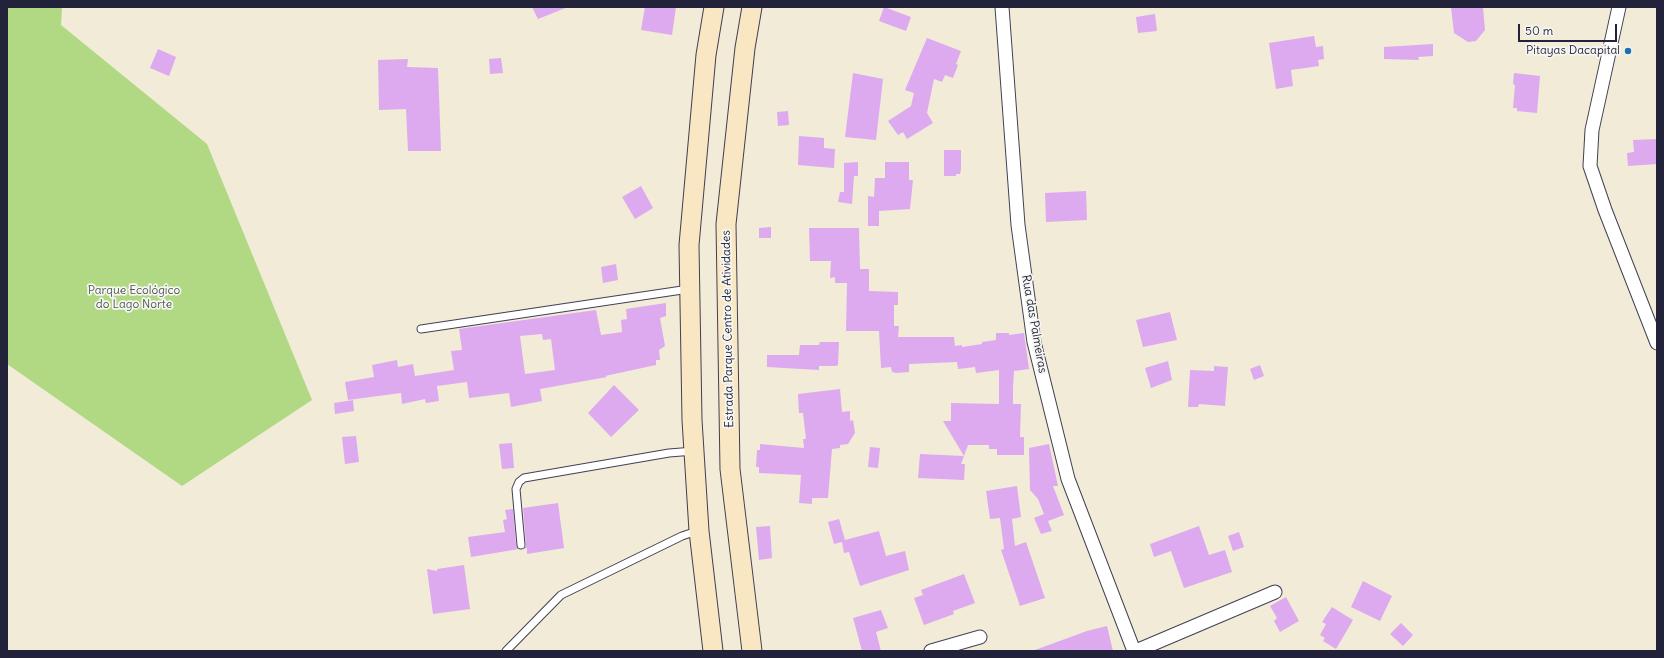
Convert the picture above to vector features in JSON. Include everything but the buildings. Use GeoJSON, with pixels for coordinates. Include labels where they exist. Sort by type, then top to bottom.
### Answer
{"type":"FeatureCollection","features":[{"type":"Feature","properties":{"kind":"main road"},"geometry":{"type":"LineString","coordinates":[[713,651],[699,531],[692,420],[689,245],[706,56],[714,7]]}},
{"type":"Feature","properties":{"kind":"main road","name":"Estrada Parque Centro de Atividades"},"geometry":{"type":"LineString","coordinates":[[752,7],[744,56],[726,224],[730,469],[752,651]]}},
{"type":"Feature","properties":{"kind":"street","name":"Rua das Palmeiras"},"geometry":{"type":"LineString","coordinates":[[1002,7],[1018,225],[1034,342],[1068,479],[1135,651]]}},
{"type":"Feature","properties":{"kind":"street"},"geometry":{"type":"LineString","coordinates":[[1619,7],[1592,130],[1590,166],[1605,210],[1657,343]]}},
{"type":"Feature","properties":{"kind":"street"},"geometry":{"type":"LineString","coordinates":[[1135,651],[1275,592]]}},
{"type":"Feature","properties":{"kind":"street"},"geometry":{"type":"LineString","coordinates":[[931,651],[980,637]]}},
{"type":"Feature","properties":{"kind":"lane"},"geometry":{"type":"LineString","coordinates":[[421,329],[689,289]]}},
{"type":"Feature","properties":{"kind":"lane"},"geometry":{"type":"LineString","coordinates":[[521,545],[516,489],[519,482],[524,478],[669,453],[694,451]]}},
{"type":"Feature","properties":{"kind":"lane"},"geometry":{"type":"LineString","coordinates":[[506,651],[561,595],[682,536],[699,531]]}},
{"type":"Feature","properties":{"kind":"green space","name":"Parque Ecológico do Lago Norte"},"geometry":{"type":"Polygon","coordinates":[[[7,7],[62,7],[61,25],[207,144],[312,400],[182,486],[7,364],[7,7]]]}},
{"type":"Feature","properties":{"kind":"place","name":"Pitayas Dacapital"},"geometry":{"type":"Point","coordinates":[1628,51]}}]}
